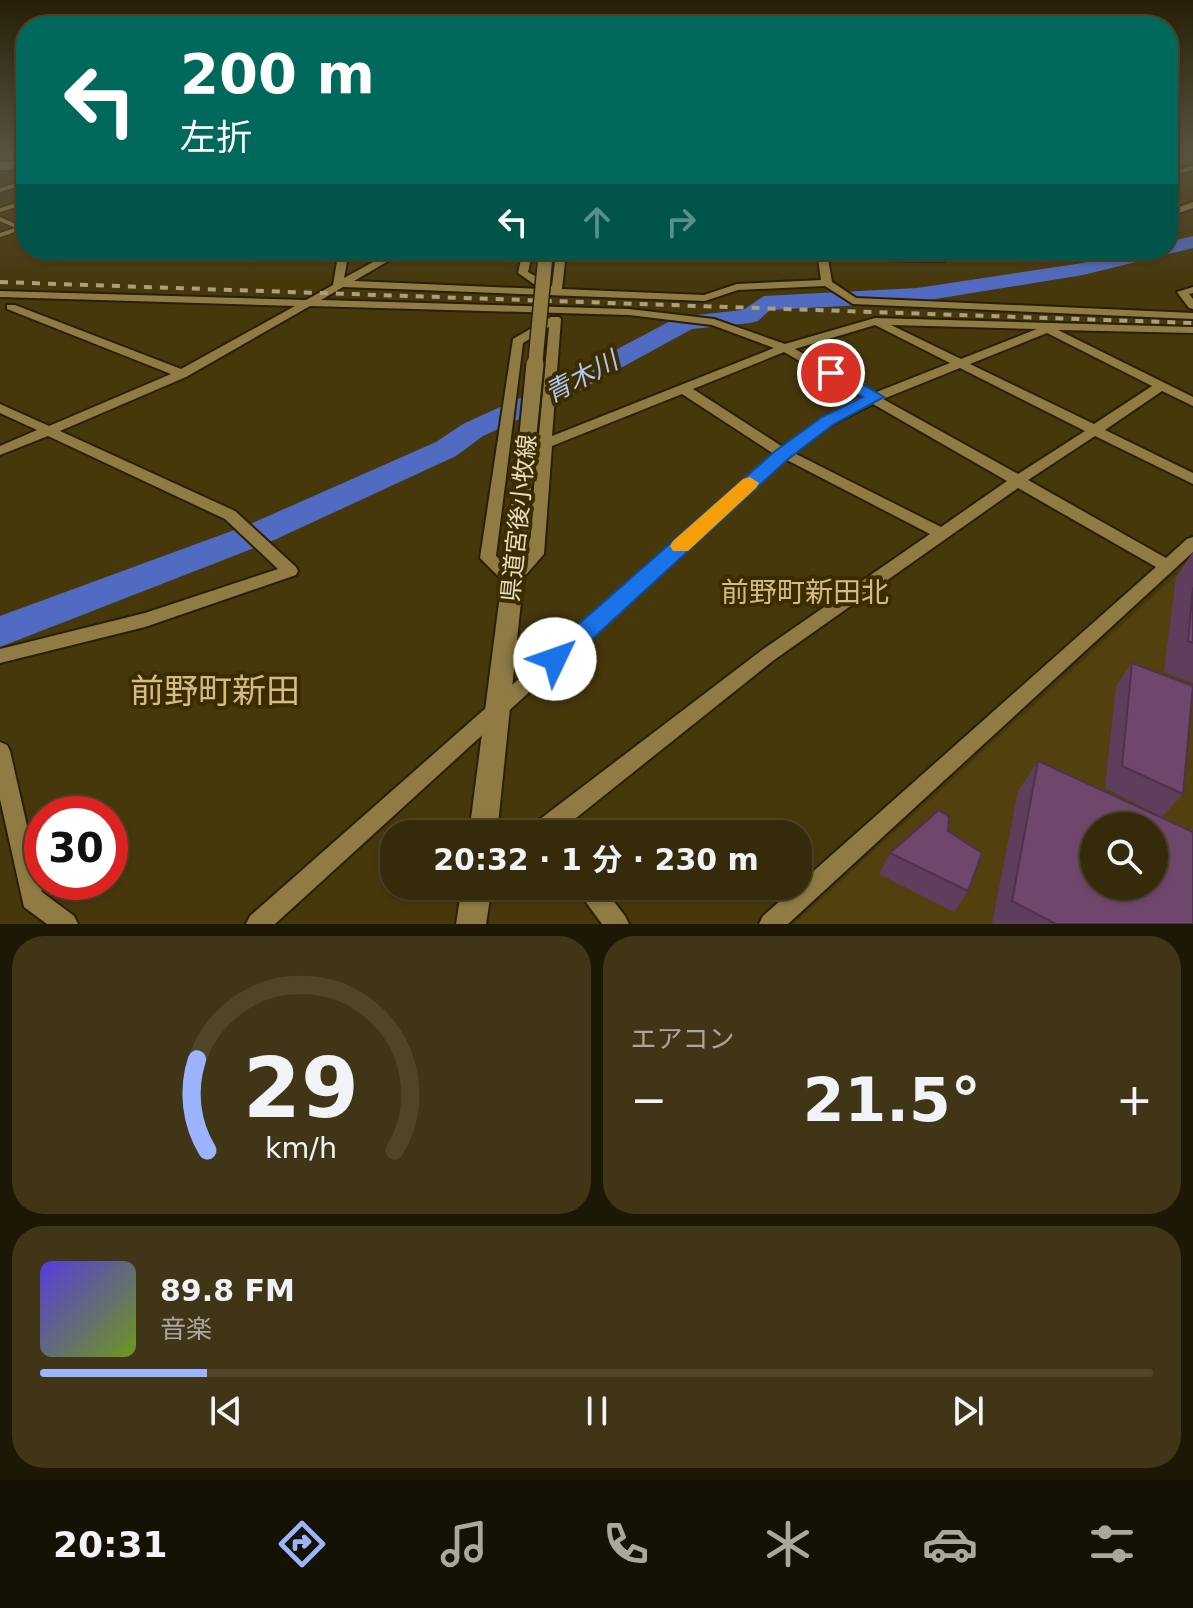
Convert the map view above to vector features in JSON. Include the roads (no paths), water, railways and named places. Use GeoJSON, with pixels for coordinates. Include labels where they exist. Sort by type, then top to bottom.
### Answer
{"type":"FeatureCollection","features":[{"type":"Feature","properties":{"kind":"main road","name":"県道宮後小牧線"},"geometry":{"type":"LineString","coordinates":[[485,820],[518,533],[545,260]]}},
{"type":"Feature","properties":{"kind":"main road"},"geometry":{"type":"LineString","coordinates":[[471,924],[475,900]]}},
{"type":"Feature","properties":{"kind":"street"},"geometry":{"type":"LineString","coordinates":[[338,284],[342,260]]}},
{"type":"Feature","properties":{"kind":"street"},"geometry":{"type":"LineString","coordinates":[[0,451],[182,374],[383,260]]}},
{"type":"Feature","properties":{"kind":"street"},"geometry":{"type":"LineString","coordinates":[[526,260],[523,273],[556,293]]}},
{"type":"Feature","properties":{"kind":"street"},"geometry":{"type":"LineString","coordinates":[[556,293],[558,260]]}},
{"type":"Feature","properties":{"kind":"street"},"geometry":{"type":"LineString","coordinates":[[823,260],[827,283]]}},
{"type":"Feature","properties":{"kind":"street"},"geometry":{"type":"LineString","coordinates":[[338,284],[705,298],[737,287],[827,283],[849,299],[1193,316]]}},
{"type":"Feature","properties":{"kind":"street"},"geometry":{"type":"LineString","coordinates":[[1189,289],[1193,306]]}},
{"type":"Feature","properties":{"kind":"street"},"geometry":{"type":"LineString","coordinates":[[5,310],[42,293]]}},
{"type":"Feature","properties":{"kind":"street"},"geometry":{"type":"LineString","coordinates":[[0,294],[311,300],[556,314],[673,315],[714,322],[785,348],[876,397],[1167,566]]}},
{"type":"Feature","properties":{"kind":"street"},"geometry":{"type":"LineString","coordinates":[[5,310],[182,374]]}},
{"type":"Feature","properties":{"kind":"street"},"geometry":{"type":"LineString","coordinates":[[556,314],[536,554],[512,580],[488,558],[517,341],[556,314]]}},
{"type":"Feature","properties":{"kind":"street"},"geometry":{"type":"LineString","coordinates":[[545,444],[785,348],[875,321],[1193,330]]}},
{"type":"Feature","properties":{"kind":"street"},"geometry":{"type":"LineString","coordinates":[[875,321],[1193,479]]}},
{"type":"Feature","properties":{"kind":"street"},"geometry":{"type":"LineString","coordinates":[[258,924],[783,453],[828,421],[876,397],[1042,327]]}},
{"type":"Feature","properties":{"kind":"street"},"geometry":{"type":"LineString","coordinates":[[1042,327],[1193,402]]}},
{"type":"Feature","properties":{"kind":"street"},"geometry":{"type":"LineString","coordinates":[[561,820],[768,655],[1019,480],[1160,387]]}},
{"type":"Feature","properties":{"kind":"street"},"geometry":{"type":"LineString","coordinates":[[684,389],[783,453],[942,534]]}},
{"type":"Feature","properties":{"kind":"street"},"geometry":{"type":"LineString","coordinates":[[0,408],[45,432],[230,515],[290,571],[145,620],[0,656]]}},
{"type":"Feature","properties":{"kind":"street"},"geometry":{"type":"LineString","coordinates":[[771,924],[1193,543]]}},
{"type":"Feature","properties":{"kind":"street"},"geometry":{"type":"LineString","coordinates":[[0,751],[32,899],[66,924]]}},
{"type":"Feature","properties":{"kind":"street"},"geometry":{"type":"LineString","coordinates":[[599,900],[617,924]]}},
{"type":"Feature","properties":{"kind":"waterway","name":"青木川"},"geometry":{"type":"LineString","coordinates":[[1178,246],[1193,242]]}},
{"type":"Feature","properties":{"kind":"waterway","name":"青木川"},"geometry":{"type":"LineString","coordinates":[[0,632],[260,533],[446,449],[473,430],[564,388],[686,322],[750,316],[764,303],[917,295],[1083,269],[1120,260]]}},
{"type":"Feature","properties":{"kind":"railway"},"geometry":{"type":"LineString","coordinates":[[0,282],[1193,323]]}},
{"type":"Feature","properties":{"kind":"district","name":"前野町新田北"},"geometry":{"type":"Point","coordinates":[805,592]}},
{"type":"Feature","properties":{"kind":"district","name":"前野町新田"},"geometry":{"type":"Point","coordinates":[215,691]}}]}
